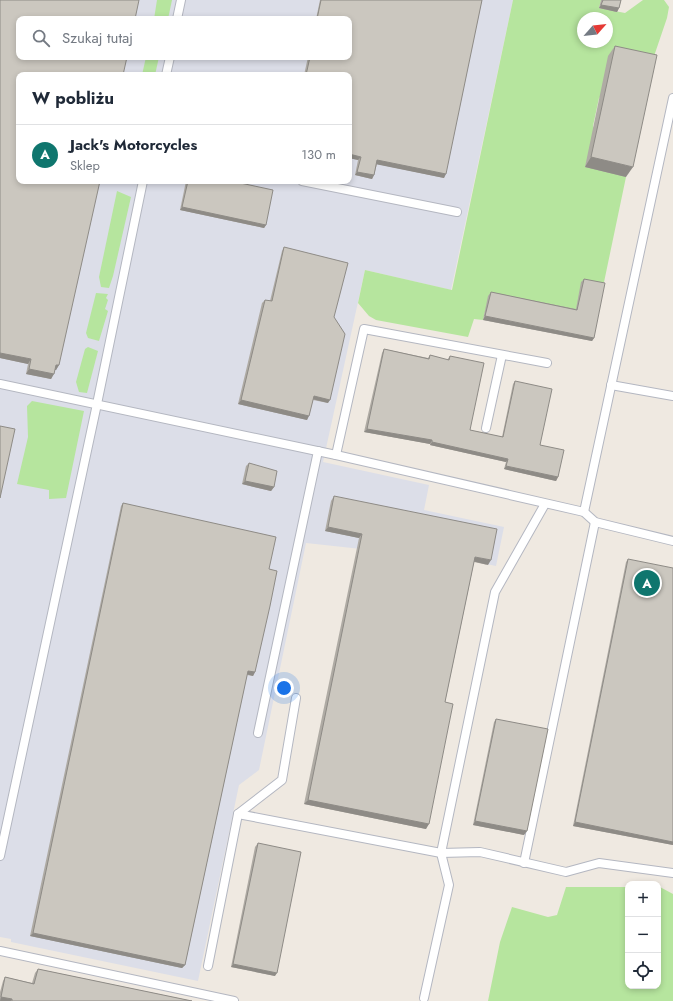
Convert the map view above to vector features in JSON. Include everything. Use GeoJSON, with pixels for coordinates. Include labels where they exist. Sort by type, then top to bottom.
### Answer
{"type":"FeatureCollection","features":[{"type":"Feature","properties":{"kind":"lane"},"geometry":{"type":"LineString","coordinates":[[178,16],[181,0]]}},
{"type":"Feature","properties":{"kind":"lane"},"geometry":{"type":"LineString","coordinates":[[167,72],[169,60]]}},
{"type":"Feature","properties":{"kind":"lane"},"geometry":{"type":"LineString","coordinates":[[584,512],[673,98]]}},
{"type":"Feature","properties":{"kind":"lane"},"geometry":{"type":"LineString","coordinates":[[0,856],[97,404],[142,184]]}},
{"type":"Feature","properties":{"kind":"lane"},"geometry":{"type":"LineString","coordinates":[[317,184],[457,212]]}},
{"type":"Feature","properties":{"kind":"lane"},"geometry":{"type":"LineString","coordinates":[[336,455],[364,329],[547,363]]}},
{"type":"Feature","properties":{"kind":"lane"},"geometry":{"type":"LineString","coordinates":[[486,428],[502,355]]}},
{"type":"Feature","properties":{"kind":"lane"},"geometry":{"type":"LineString","coordinates":[[0,384],[318,451],[584,512],[595,522],[673,541]]}},
{"type":"Feature","properties":{"kind":"lane"},"geometry":{"type":"LineString","coordinates":[[611,385],[673,396]]}},
{"type":"Feature","properties":{"kind":"lane"},"geometry":{"type":"LineString","coordinates":[[258,733],[318,451]]}},
{"type":"Feature","properties":{"kind":"lane"},"geometry":{"type":"LineString","coordinates":[[424,998],[449,885],[441,853],[495,592],[545,504]]}},
{"type":"Feature","properties":{"kind":"lane"},"geometry":{"type":"LineString","coordinates":[[524,863],[595,522]]}},
{"type":"Feature","properties":{"kind":"lane"},"geometry":{"type":"LineString","coordinates":[[208,966],[238,814],[282,780],[296,698]]}},
{"type":"Feature","properties":{"kind":"lane"},"geometry":{"type":"LineString","coordinates":[[238,814],[441,853],[480,852],[566,872],[599,863],[673,873]]}},
{"type":"Feature","properties":{"kind":"lane"},"geometry":{"type":"LineString","coordinates":[[0,951],[234,1001]]}},
{"type":"Feature","properties":{"kind":"shaded area"},"geometry":{"type":"Polygon","coordinates":[[[0,0],[513,0],[451,290],[365,270],[323,462],[429,485],[424,510],[504,527],[496,566],[472,561],[306,543],[259,770],[239,785],[198,981],[11,942],[11,939],[0,937],[0,0]]]}},
{"type":"Feature","properties":{"kind":"green space"},"geometry":{"type":"Polygon","coordinates":[[[157,0],[172,0],[169,16],[154,16],[157,0]]]}},
{"type":"Feature","properties":{"kind":"green space"},"geometry":{"type":"Polygon","coordinates":[[[513,0],[601,0],[599,8],[625,13],[643,0],[664,0],[669,7],[667,18],[651,65],[599,98],[593,126],[626,177],[603,287],[575,313],[489,296],[483,320],[474,319],[468,337],[376,320],[369,316],[358,303],[365,270],[452,290],[513,0]]]}},
{"type":"Feature","properties":{"kind":"green space"},"geometry":{"type":"Polygon","coordinates":[[[145,60],[158,60],[156,72],[143,72],[145,60]]]}},
{"type":"Feature","properties":{"kind":"green space"},"geometry":{"type":"Polygon","coordinates":[[[117,191],[131,197],[109,288],[101,287],[99,277],[117,191]]]}},
{"type":"Feature","properties":{"kind":"green space"},"geometry":{"type":"Polygon","coordinates":[[[96,293],[108,294],[105,309],[108,311],[99,341],[88,338],[86,333],[96,293]]]}},
{"type":"Feature","properties":{"kind":"green space"},"geometry":{"type":"Polygon","coordinates":[[[88,347],[98,351],[87,393],[79,392],[76,382],[85,349],[88,347]]]}},
{"type":"Feature","properties":{"kind":"green space"},"geometry":{"type":"Polygon","coordinates":[[[32,401],[84,411],[66,498],[49,499],[49,490],[17,484],[28,437],[27,406],[32,401]]]}},
{"type":"Feature","properties":{"kind":"green space"},"geometry":{"type":"Polygon","coordinates":[[[566,887],[625,887],[625,989],[661,989],[661,888],[673,894],[673,1001],[488,1001],[500,942],[512,907],[548,917],[557,915],[566,887]]]}},
{"type":"Feature","properties":{"kind":"building"},"geometry":{"type":"Polygon","coordinates":[[[0,0],[139,0],[136,16],[16,16],[16,60],[126,60],[124,72],[16,72],[16,184],[99,184],[59,365],[56,365],[54,374],[29,369],[31,359],[0,353],[0,0]]]}},
{"type":"Feature","properties":{"kind":"building"},"geometry":{"type":"Polygon","coordinates":[[[321,0],[482,0],[446,174],[377,160],[374,175],[357,172],[361,157],[352,155],[352,72],[307,72],[309,60],[352,60],[352,16],[318,16],[321,0]]]}},
{"type":"Feature","properties":{"kind":"building"},"geometry":{"type":"Polygon","coordinates":[[[603,0],[621,0],[619,8],[601,5],[603,0]]]}},
{"type":"Feature","properties":{"kind":"building"},"geometry":{"type":"Polygon","coordinates":[[[615,46],[657,55],[633,167],[591,157],[615,46]]]}},
{"type":"Feature","properties":{"kind":"building"},"geometry":{"type":"Polygon","coordinates":[[[187,184],[245,184],[273,190],[266,225],[182,207],[187,184]]]}},
{"type":"Feature","properties":{"kind":"building"},"geometry":{"type":"Polygon","coordinates":[[[284,247],[348,263],[334,317],[345,334],[330,400],[314,396],[309,416],[241,400],[265,300],[272,301],[284,247]]]}},
{"type":"Feature","properties":{"kind":"building"},"geometry":{"type":"Polygon","coordinates":[[[584,279],[605,283],[594,338],[485,316],[491,292],[577,310],[584,279]]]}},
{"type":"Feature","properties":{"kind":"building"},"geometry":{"type":"Polygon","coordinates":[[[384,349],[429,359],[430,355],[449,360],[450,356],[484,363],[470,430],[503,437],[515,381],[552,389],[540,445],[564,450],[558,477],[506,466],[508,459],[432,442],[432,440],[367,429],[384,349]]]}},
{"type":"Feature","properties":{"kind":"building"},"geometry":{"type":"Polygon","coordinates":[[[0,426],[15,429],[0,498],[0,426]]]}},
{"type":"Feature","properties":{"kind":"building"},"geometry":{"type":"Polygon","coordinates":[[[249,463],[277,471],[274,487],[245,481],[249,463]]]}},
{"type":"Feature","properties":{"kind":"building"},"geometry":{"type":"Polygon","coordinates":[[[334,496],[497,529],[491,560],[475,557],[445,702],[453,704],[429,824],[308,800],[362,534],[328,527],[334,496]]]}},
{"type":"Feature","properties":{"kind":"building"},"geometry":{"type":"Polygon","coordinates":[[[123,503],[276,537],[269,569],[277,571],[270,606],[255,672],[248,671],[185,965],[33,933],[123,503]]]}},
{"type":"Feature","properties":{"kind":"building"},"geometry":{"type":"Polygon","coordinates":[[[628,559],[673,568],[673,842],[575,822],[628,559]]]}},
{"type":"Feature","properties":{"kind":"building"},"geometry":{"type":"Polygon","coordinates":[[[496,719],[548,729],[527,831],[475,821],[496,719]]]}},
{"type":"Feature","properties":{"kind":"building"},"geometry":{"type":"Polygon","coordinates":[[[258,843],[301,852],[277,973],[233,964],[258,843]]]}},
{"type":"Feature","properties":{"kind":"building"},"geometry":{"type":"Polygon","coordinates":[[[38,969],[192,1001],[12,1001],[12,999],[1,997],[5,977],[34,984],[38,969]]]}},
{"type":"Feature","properties":{"kind":"place","name":"Jack's Motorcycles"},"geometry":{"type":"Point","coordinates":[647,583]}}]}
